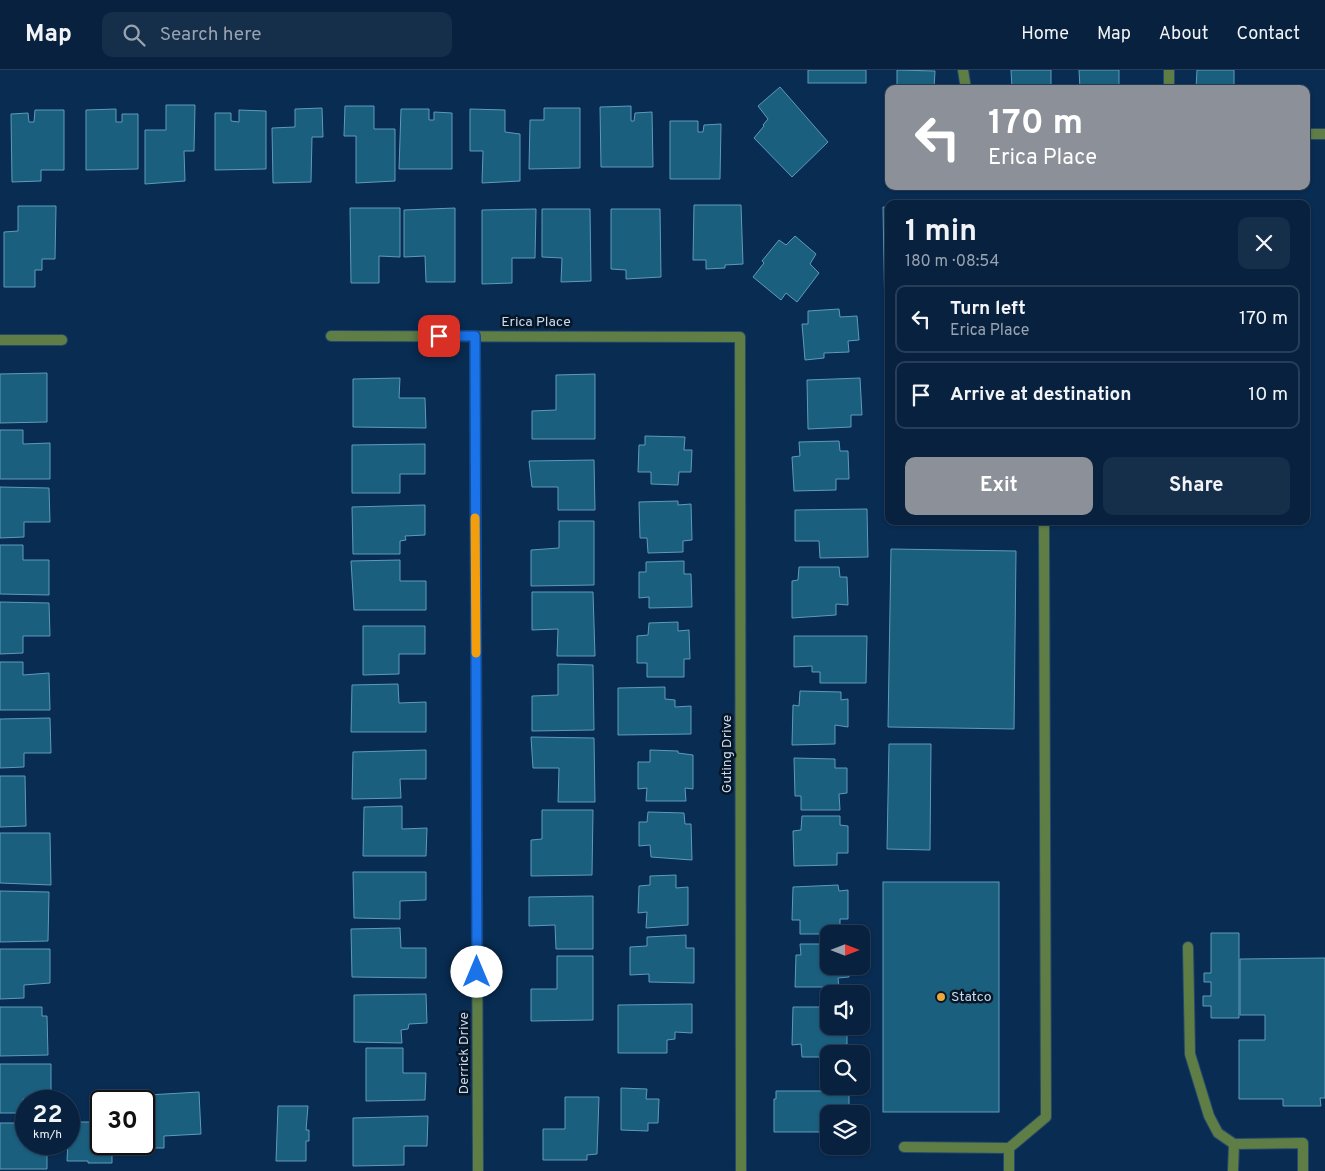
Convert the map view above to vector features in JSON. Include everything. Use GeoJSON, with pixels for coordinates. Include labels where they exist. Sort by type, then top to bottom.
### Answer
{"type":"FeatureCollection","features":[{"type":"Feature","properties":{"kind":"street"},"geometry":{"type":"LineString","coordinates":[[963,70],[965,85]]}},
{"type":"Feature","properties":{"kind":"street"},"geometry":{"type":"LineString","coordinates":[[1169,70],[1169,85]]}},
{"type":"Feature","properties":{"kind":"street"},"geometry":{"type":"LineString","coordinates":[[1310,134],[1325,134]]}},
{"type":"Feature","properties":{"kind":"street","name":"Erica Place"},"geometry":{"type":"LineString","coordinates":[[331,336],[740,336]]}},
{"type":"Feature","properties":{"kind":"street","name":"Derrick Drive"},"geometry":{"type":"LineString","coordinates":[[475,336],[478,1171]]}},
{"type":"Feature","properties":{"kind":"street","name":"Guting Drive"},"geometry":{"type":"LineString","coordinates":[[740,336],[741,1171]]}},
{"type":"Feature","properties":{"kind":"street"},"geometry":{"type":"LineString","coordinates":[[0,340],[62,340]]}},
{"type":"Feature","properties":{"kind":"street"},"geometry":{"type":"LineString","coordinates":[[904,1146],[1009,1148],[1046,1117],[1044,525]]}},
{"type":"Feature","properties":{"kind":"street"},"geometry":{"type":"LineString","coordinates":[[1188,947],[1190,1054],[1209,1116],[1218,1133],[1234,1144],[1303,1143],[1303,1171]]}},
{"type":"Feature","properties":{"kind":"street"},"geometry":{"type":"LineString","coordinates":[[1234,1144],[1234,1171]]}},
{"type":"Feature","properties":{"kind":"street"},"geometry":{"type":"LineString","coordinates":[[1009,1148],[1009,1171]]}},
{"type":"Feature","properties":{"kind":"building"},"geometry":{"type":"Polygon","coordinates":[[[808,70],[866,70],[866,83],[808,83],[808,70]]]}},
{"type":"Feature","properties":{"kind":"building"},"geometry":{"type":"Polygon","coordinates":[[[897,70],[935,71],[934,85],[897,85],[897,70]]]}},
{"type":"Feature","properties":{"kind":"building"},"geometry":{"type":"Polygon","coordinates":[[[1011,70],[1051,70],[1051,85],[1012,85],[1011,70]]]}},
{"type":"Feature","properties":{"kind":"building"},"geometry":{"type":"Polygon","coordinates":[[[1079,70],[1119,70],[1119,85],[1080,85],[1079,70]]]}},
{"type":"Feature","properties":{"kind":"building"},"geometry":{"type":"Polygon","coordinates":[[[1197,70],[1234,70],[1234,85],[1196,85],[1197,70]]]}},
{"type":"Feature","properties":{"kind":"building"},"geometry":{"type":"Polygon","coordinates":[[[780,87],[828,142],[792,177],[754,138],[768,119],[758,106],[780,87]]]}},
{"type":"Feature","properties":{"kind":"building"},"geometry":{"type":"Polygon","coordinates":[[[166,105],[195,105],[194,151],[184,151],[185,181],[145,184],[145,130],[166,130],[166,105]]]}},
{"type":"Feature","properties":{"kind":"building"},"geometry":{"type":"Polygon","coordinates":[[[345,106],[374,106],[374,129],[395,129],[395,181],[356,183],[356,136],[344,136],[345,106]]]}},
{"type":"Feature","properties":{"kind":"building"},"geometry":{"type":"Polygon","coordinates":[[[631,106],[631,121],[634,121],[635,113],[652,112],[653,167],[601,167],[600,107],[631,106]]]}},
{"type":"Feature","properties":{"kind":"building"},"geometry":{"type":"Polygon","coordinates":[[[322,108],[323,137],[312,137],[311,182],[273,183],[272,128],[295,127],[295,109],[322,108]]]}},
{"type":"Feature","properties":{"kind":"building"},"geometry":{"type":"Polygon","coordinates":[[[544,108],[580,108],[580,168],[529,169],[530,120],[544,120],[544,108]]]}},
{"type":"Feature","properties":{"kind":"building"},"geometry":{"type":"Polygon","coordinates":[[[116,109],[116,122],[122,122],[122,114],[138,114],[138,169],[86,170],[86,110],[116,109]]]}},
{"type":"Feature","properties":{"kind":"building"},"geometry":{"type":"Polygon","coordinates":[[[401,109],[429,109],[429,120],[434,120],[434,112],[452,113],[452,169],[399,169],[401,109]]]}},
{"type":"Feature","properties":{"kind":"building"},"geometry":{"type":"Polygon","coordinates":[[[470,109],[505,110],[505,132],[520,134],[520,181],[482,183],[483,151],[470,151],[470,109]]]}},
{"type":"Feature","properties":{"kind":"building"},"geometry":{"type":"Polygon","coordinates":[[[35,110],[64,110],[64,170],[41,170],[41,181],[12,182],[11,114],[28,113],[29,122],[34,122],[35,110]]]}},
{"type":"Feature","properties":{"kind":"building"},"geometry":{"type":"Polygon","coordinates":[[[239,110],[266,111],[266,169],[215,170],[215,113],[231,113],[231,121],[239,122],[239,110]]]}},
{"type":"Feature","properties":{"kind":"building"},"geometry":{"type":"Polygon","coordinates":[[[670,121],[698,121],[698,132],[703,132],[704,125],[721,124],[720,179],[670,179],[670,121]]]}},
{"type":"Feature","properties":{"kind":"building"},"geometry":{"type":"Polygon","coordinates":[[[694,205],[741,205],[743,264],[725,265],[725,268],[706,269],[706,260],[693,260],[694,205]]]}},
{"type":"Feature","properties":{"kind":"building"},"geometry":{"type":"Polygon","coordinates":[[[18,206],[56,206],[55,259],[42,259],[42,270],[35,270],[35,287],[4,287],[4,232],[18,231],[18,206]]]}},
{"type":"Feature","properties":{"kind":"building"},"geometry":{"type":"Polygon","coordinates":[[[883,207],[885,207],[885,320],[883,207]]]}},
{"type":"Feature","properties":{"kind":"building"},"geometry":{"type":"Polygon","coordinates":[[[350,208],[400,208],[400,257],[379,256],[379,283],[351,283],[350,208]]]}},
{"type":"Feature","properties":{"kind":"building"},"geometry":{"type":"Polygon","coordinates":[[[455,208],[455,282],[426,282],[425,256],[404,257],[404,210],[455,208]]]}},
{"type":"Feature","properties":{"kind":"building"},"geometry":{"type":"Polygon","coordinates":[[[536,209],[535,258],[512,258],[512,283],[482,284],[482,210],[536,209]]]}},
{"type":"Feature","properties":{"kind":"building"},"geometry":{"type":"Polygon","coordinates":[[[542,209],[590,209],[591,281],[561,282],[562,258],[542,257],[542,209]]]}},
{"type":"Feature","properties":{"kind":"building"},"geometry":{"type":"Polygon","coordinates":[[[611,209],[660,209],[661,277],[626,279],[626,270],[611,269],[611,209]]]}},
{"type":"Feature","properties":{"kind":"building"},"geometry":{"type":"Polygon","coordinates":[[[795,236],[816,254],[810,264],[819,273],[797,302],[786,293],[781,300],[753,277],[764,263],[762,261],[779,240],[786,245],[795,236]]]}},
{"type":"Feature","properties":{"kind":"building"},"geometry":{"type":"Polygon","coordinates":[[[839,309],[840,317],[857,316],[859,340],[848,341],[849,352],[824,353],[824,358],[805,360],[802,324],[808,324],[808,311],[839,309]]]}},
{"type":"Feature","properties":{"kind":"building"},"geometry":{"type":"Polygon","coordinates":[[[47,373],[47,422],[0,423],[0,374],[47,373]]]}},
{"type":"Feature","properties":{"kind":"building"},"geometry":{"type":"Polygon","coordinates":[[[595,374],[595,439],[532,439],[532,411],[556,410],[556,375],[595,374]]]}},
{"type":"Feature","properties":{"kind":"building"},"geometry":{"type":"Polygon","coordinates":[[[400,378],[399,398],[425,398],[426,428],[353,427],[353,379],[400,378]]]}},
{"type":"Feature","properties":{"kind":"building"},"geometry":{"type":"Polygon","coordinates":[[[860,378],[862,415],[851,415],[851,427],[808,429],[807,380],[860,378]]]}},
{"type":"Feature","properties":{"kind":"building"},"geometry":{"type":"Polygon","coordinates":[[[0,430],[23,430],[23,444],[50,443],[50,479],[0,479],[0,430]]]}},
{"type":"Feature","properties":{"kind":"building"},"geometry":{"type":"Polygon","coordinates":[[[645,436],[685,437],[684,450],[692,450],[691,472],[679,472],[678,485],[651,484],[651,472],[638,472],[639,445],[645,445],[645,436]]]}},
{"type":"Feature","properties":{"kind":"building"},"geometry":{"type":"Polygon","coordinates":[[[839,441],[840,451],[848,451],[849,479],[836,479],[836,490],[794,491],[792,457],[800,456],[799,442],[839,441]]]}},
{"type":"Feature","properties":{"kind":"building"},"geometry":{"type":"Polygon","coordinates":[[[425,444],[425,474],[400,474],[400,493],[352,493],[352,445],[425,444]]]}},
{"type":"Feature","properties":{"kind":"building"},"geometry":{"type":"Polygon","coordinates":[[[594,460],[595,510],[558,510],[558,487],[532,487],[529,461],[594,460]]]}},
{"type":"Feature","properties":{"kind":"building"},"geometry":{"type":"Polygon","coordinates":[[[0,487],[49,488],[50,522],[24,522],[24,537],[0,538],[0,487]]]}},
{"type":"Feature","properties":{"kind":"building"},"geometry":{"type":"Polygon","coordinates":[[[678,501],[678,505],[691,504],[692,540],[683,541],[683,552],[648,553],[647,538],[640,538],[639,502],[678,501]]]}},
{"type":"Feature","properties":{"kind":"building"},"geometry":{"type":"Polygon","coordinates":[[[425,505],[425,535],[405,536],[406,540],[400,541],[400,554],[353,554],[352,507],[425,505]]]}},
{"type":"Feature","properties":{"kind":"building"},"geometry":{"type":"Polygon","coordinates":[[[867,509],[868,557],[820,558],[819,541],[795,541],[795,510],[867,509]]]}},
{"type":"Feature","properties":{"kind":"building"},"geometry":{"type":"Polygon","coordinates":[[[559,521],[594,521],[594,585],[531,586],[531,550],[559,548],[559,521]]]}},
{"type":"Feature","properties":{"kind":"building"},"geometry":{"type":"Polygon","coordinates":[[[0,545],[23,545],[23,560],[49,560],[49,595],[0,594],[0,545]]]}},
{"type":"Feature","properties":{"kind":"building"},"geometry":{"type":"Polygon","coordinates":[[[891,549],[1016,551],[1014,729],[888,727],[891,549]]]}},
{"type":"Feature","properties":{"kind":"building"},"geometry":{"type":"Polygon","coordinates":[[[400,560],[400,581],[426,581],[426,610],[354,610],[351,561],[400,560]]]}},
{"type":"Feature","properties":{"kind":"building"},"geometry":{"type":"Polygon","coordinates":[[[684,561],[684,574],[691,574],[692,607],[649,608],[649,597],[639,598],[639,572],[646,572],[646,562],[684,561]]]}},
{"type":"Feature","properties":{"kind":"building"},"geometry":{"type":"Polygon","coordinates":[[[799,567],[839,567],[840,577],[847,577],[848,605],[836,604],[836,615],[792,618],[792,581],[798,580],[799,567]]]}},
{"type":"Feature","properties":{"kind":"building"},"geometry":{"type":"Polygon","coordinates":[[[532,592],[593,592],[595,656],[557,656],[558,629],[532,630],[532,592]]]}},
{"type":"Feature","properties":{"kind":"building"},"geometry":{"type":"Polygon","coordinates":[[[0,602],[49,603],[50,636],[23,636],[23,653],[0,654],[0,602]]]}},
{"type":"Feature","properties":{"kind":"building"},"geometry":{"type":"Polygon","coordinates":[[[678,622],[678,631],[689,630],[690,659],[684,659],[684,677],[647,677],[647,663],[637,663],[637,636],[648,635],[649,623],[678,622]]]}},
{"type":"Feature","properties":{"kind":"building"},"geometry":{"type":"Polygon","coordinates":[[[363,626],[425,626],[425,654],[399,654],[399,674],[363,675],[363,626]]]}},
{"type":"Feature","properties":{"kind":"building"},"geometry":{"type":"Polygon","coordinates":[[[794,636],[867,636],[866,683],[820,683],[820,672],[812,672],[812,666],[794,667],[794,636]]]}},
{"type":"Feature","properties":{"kind":"building"},"geometry":{"type":"Polygon","coordinates":[[[0,662],[23,662],[23,675],[49,673],[50,710],[0,710],[0,662]]]}},
{"type":"Feature","properties":{"kind":"building"},"geometry":{"type":"Polygon","coordinates":[[[558,664],[593,665],[594,730],[532,731],[532,696],[558,695],[558,664]]]}},
{"type":"Feature","properties":{"kind":"building"},"geometry":{"type":"Polygon","coordinates":[[[398,684],[399,703],[426,702],[426,732],[351,732],[352,685],[398,684]]]}},
{"type":"Feature","properties":{"kind":"building"},"geometry":{"type":"Polygon","coordinates":[[[665,687],[665,699],[675,700],[675,707],[691,706],[691,734],[618,735],[618,688],[665,687]]]}},
{"type":"Feature","properties":{"kind":"building"},"geometry":{"type":"Polygon","coordinates":[[[800,691],[841,692],[841,700],[848,699],[848,727],[835,725],[835,744],[792,745],[793,705],[799,706],[800,691]]]}},
{"type":"Feature","properties":{"kind":"building"},"geometry":{"type":"Polygon","coordinates":[[[50,718],[51,753],[24,753],[24,767],[0,768],[0,719],[50,718]]]}},
{"type":"Feature","properties":{"kind":"building"},"geometry":{"type":"Polygon","coordinates":[[[531,737],[594,738],[595,802],[558,802],[559,768],[533,768],[531,737]]]}},
{"type":"Feature","properties":{"kind":"building"},"geometry":{"type":"Polygon","coordinates":[[[889,744],[931,744],[930,850],[887,849],[889,744]]]}},
{"type":"Feature","properties":{"kind":"building"},"geometry":{"type":"Polygon","coordinates":[[[426,750],[426,779],[400,779],[401,798],[352,799],[353,752],[426,750]]]}},
{"type":"Feature","properties":{"kind":"building"},"geometry":{"type":"Polygon","coordinates":[[[650,750],[678,751],[678,753],[693,755],[693,789],[685,788],[686,801],[646,801],[647,788],[638,789],[638,762],[650,762],[650,750]]]}},
{"type":"Feature","properties":{"kind":"building"},"geometry":{"type":"Polygon","coordinates":[[[794,758],[835,759],[835,768],[847,768],[847,793],[839,794],[840,810],[801,810],[801,796],[795,796],[794,758]]]}},
{"type":"Feature","properties":{"kind":"building"},"geometry":{"type":"Polygon","coordinates":[[[0,776],[25,776],[26,826],[0,827],[0,776]]]}},
{"type":"Feature","properties":{"kind":"building"},"geometry":{"type":"Polygon","coordinates":[[[402,806],[402,829],[427,828],[426,856],[363,856],[364,807],[402,806]]]}},
{"type":"Feature","properties":{"kind":"building"},"geometry":{"type":"Polygon","coordinates":[[[542,810],[593,810],[592,875],[531,876],[531,840],[542,839],[542,810]]]}},
{"type":"Feature","properties":{"kind":"building"},"geometry":{"type":"Polygon","coordinates":[[[648,812],[684,813],[685,824],[691,824],[692,860],[651,857],[650,845],[639,846],[639,822],[647,822],[648,812]]]}},
{"type":"Feature","properties":{"kind":"building"},"geometry":{"type":"Polygon","coordinates":[[[802,816],[840,816],[840,825],[848,826],[848,853],[837,853],[837,865],[794,866],[793,831],[801,830],[802,816]]]}},
{"type":"Feature","properties":{"kind":"building"},"geometry":{"type":"Polygon","coordinates":[[[0,833],[50,833],[51,885],[0,883],[0,833]]]}},
{"type":"Feature","properties":{"kind":"building"},"geometry":{"type":"Polygon","coordinates":[[[353,872],[426,872],[426,900],[400,901],[400,919],[354,918],[353,872]]]}},
{"type":"Feature","properties":{"kind":"building"},"geometry":{"type":"Polygon","coordinates":[[[676,875],[676,888],[688,887],[688,925],[646,928],[647,912],[638,913],[639,886],[650,885],[650,876],[676,875]]]}},
{"type":"Feature","properties":{"kind":"building","name":"Statco"},"geometry":{"type":"Polygon","coordinates":[[[883,882],[999,882],[999,1112],[883,1112],[883,882]]]}},
{"type":"Feature","properties":{"kind":"building"},"geometry":{"type":"Polygon","coordinates":[[[838,885],[839,891],[848,890],[848,919],[840,919],[840,925],[820,925],[820,934],[800,934],[800,920],[792,920],[793,887],[838,885]]]}},
{"type":"Feature","properties":{"kind":"building"},"geometry":{"type":"Polygon","coordinates":[[[0,891],[49,892],[48,941],[0,942],[0,891]]]}},
{"type":"Feature","properties":{"kind":"building"},"geometry":{"type":"Polygon","coordinates":[[[593,896],[593,949],[556,949],[555,925],[529,926],[529,897],[593,896]]]}},
{"type":"Feature","properties":{"kind":"building"},"geometry":{"type":"Polygon","coordinates":[[[400,928],[401,948],[426,948],[426,978],[352,977],[351,929],[400,928]]]}},
{"type":"Feature","properties":{"kind":"building"},"geometry":{"type":"Polygon","coordinates":[[[1211,933],[1239,933],[1239,1018],[1211,1018],[1211,1006],[1203,1006],[1203,996],[1211,996],[1211,982],[1204,982],[1204,973],[1211,973],[1211,933]]]}},
{"type":"Feature","properties":{"kind":"building"},"geometry":{"type":"Polygon","coordinates":[[[686,935],[686,948],[694,948],[694,983],[649,982],[649,974],[630,975],[630,947],[647,946],[647,937],[686,935]]]}},
{"type":"Feature","properties":{"kind":"building"},"geometry":{"type":"Polygon","coordinates":[[[800,944],[820,944],[820,975],[849,975],[849,977],[838,978],[839,985],[795,987],[796,955],[801,955],[800,944]]]}},
{"type":"Feature","properties":{"kind":"building"},"geometry":{"type":"Polygon","coordinates":[[[0,949],[50,949],[50,983],[24,985],[24,998],[0,999],[0,949]]]}},
{"type":"Feature","properties":{"kind":"building"},"geometry":{"type":"Polygon","coordinates":[[[557,956],[593,956],[593,1020],[531,1021],[531,989],[557,989],[557,956]]]}},
{"type":"Feature","properties":{"kind":"building"},"geometry":{"type":"Polygon","coordinates":[[[1325,958],[1325,1098],[1320,1098],[1321,1106],[1283,1106],[1283,1099],[1239,1099],[1239,1040],[1265,1040],[1265,1015],[1240,1015],[1240,959],[1325,958]]]}},
{"type":"Feature","properties":{"kind":"building"},"geometry":{"type":"Polygon","coordinates":[[[426,994],[427,1023],[409,1024],[408,1029],[401,1030],[402,1043],[354,1042],[354,995],[426,994]]]}},
{"type":"Feature","properties":{"kind":"building"},"geometry":{"type":"Polygon","coordinates":[[[692,1004],[692,1033],[675,1032],[675,1039],[667,1040],[667,1053],[618,1053],[618,1005],[692,1004]]]}},
{"type":"Feature","properties":{"kind":"building"},"geometry":{"type":"Polygon","coordinates":[[[0,1007],[42,1007],[42,1016],[47,1016],[48,1055],[0,1056],[0,1007]]]}},
{"type":"Feature","properties":{"kind":"building"},"geometry":{"type":"Polygon","coordinates":[[[793,1007],[820,1007],[820,1035],[847,1035],[847,1044],[820,1045],[820,1057],[802,1057],[801,1044],[792,1045],[793,1007]]]}},
{"type":"Feature","properties":{"kind":"building"},"geometry":{"type":"Polygon","coordinates":[[[366,1048],[403,1048],[403,1073],[426,1073],[425,1100],[366,1101],[366,1048]]]}},
{"type":"Feature","properties":{"kind":"building"},"geometry":{"type":"Polygon","coordinates":[[[0,1064],[51,1064],[51,1090],[15,1090],[15,1113],[0,1113],[0,1064]]]}},
{"type":"Feature","properties":{"kind":"building"},"geometry":{"type":"Polygon","coordinates":[[[621,1088],[647,1089],[646,1099],[659,1099],[658,1123],[648,1123],[648,1131],[621,1130],[621,1088]]]}},
{"type":"Feature","properties":{"kind":"building"},"geometry":{"type":"Polygon","coordinates":[[[776,1091],[820,1091],[820,1095],[849,1095],[849,1105],[820,1105],[820,1132],[774,1132],[774,1099],[776,1099],[776,1091]]]}},
{"type":"Feature","properties":{"kind":"building"},"geometry":{"type":"Polygon","coordinates":[[[199,1092],[201,1134],[164,1136],[164,1148],[155,1148],[155,1095],[199,1092]]]}},
{"type":"Feature","properties":{"kind":"building"},"geometry":{"type":"Polygon","coordinates":[[[565,1097],[599,1097],[597,1154],[587,1155],[587,1160],[543,1160],[543,1129],[565,1129],[565,1097]]]}},
{"type":"Feature","properties":{"kind":"building"},"geometry":{"type":"Polygon","coordinates":[[[278,1106],[308,1106],[306,1130],[309,1130],[309,1141],[306,1141],[306,1161],[276,1161],[278,1106]]]}},
{"type":"Feature","properties":{"kind":"building"},"geometry":{"type":"Polygon","coordinates":[[[428,1116],[427,1146],[404,1146],[404,1165],[353,1166],[353,1118],[428,1116]]]}},
{"type":"Feature","properties":{"kind":"building"},"geometry":{"type":"Polygon","coordinates":[[[80,1122],[90,1122],[90,1155],[112,1155],[112,1163],[67,1161],[67,1155],[80,1155],[80,1122]]]}},
{"type":"Feature","properties":{"kind":"building"},"geometry":{"type":"Polygon","coordinates":[[[0,1123],[15,1123],[15,1155],[47,1155],[47,1169],[0,1169],[0,1123]]]}},
{"type":"Feature","properties":{"kind":"slow traffic"},"geometry":{"type":"LineString","coordinates":[[475,518],[476,653]]}},
{"type":"Feature","properties":{"kind":"place","name":"Statco"},"geometry":{"type":"Point","coordinates":[941,997]}},
{"type":"Feature","properties":{"kind":"route"},"geometry":{"type":"LineString","coordinates":[[439,336],[475,336],[477,972]]}}]}
